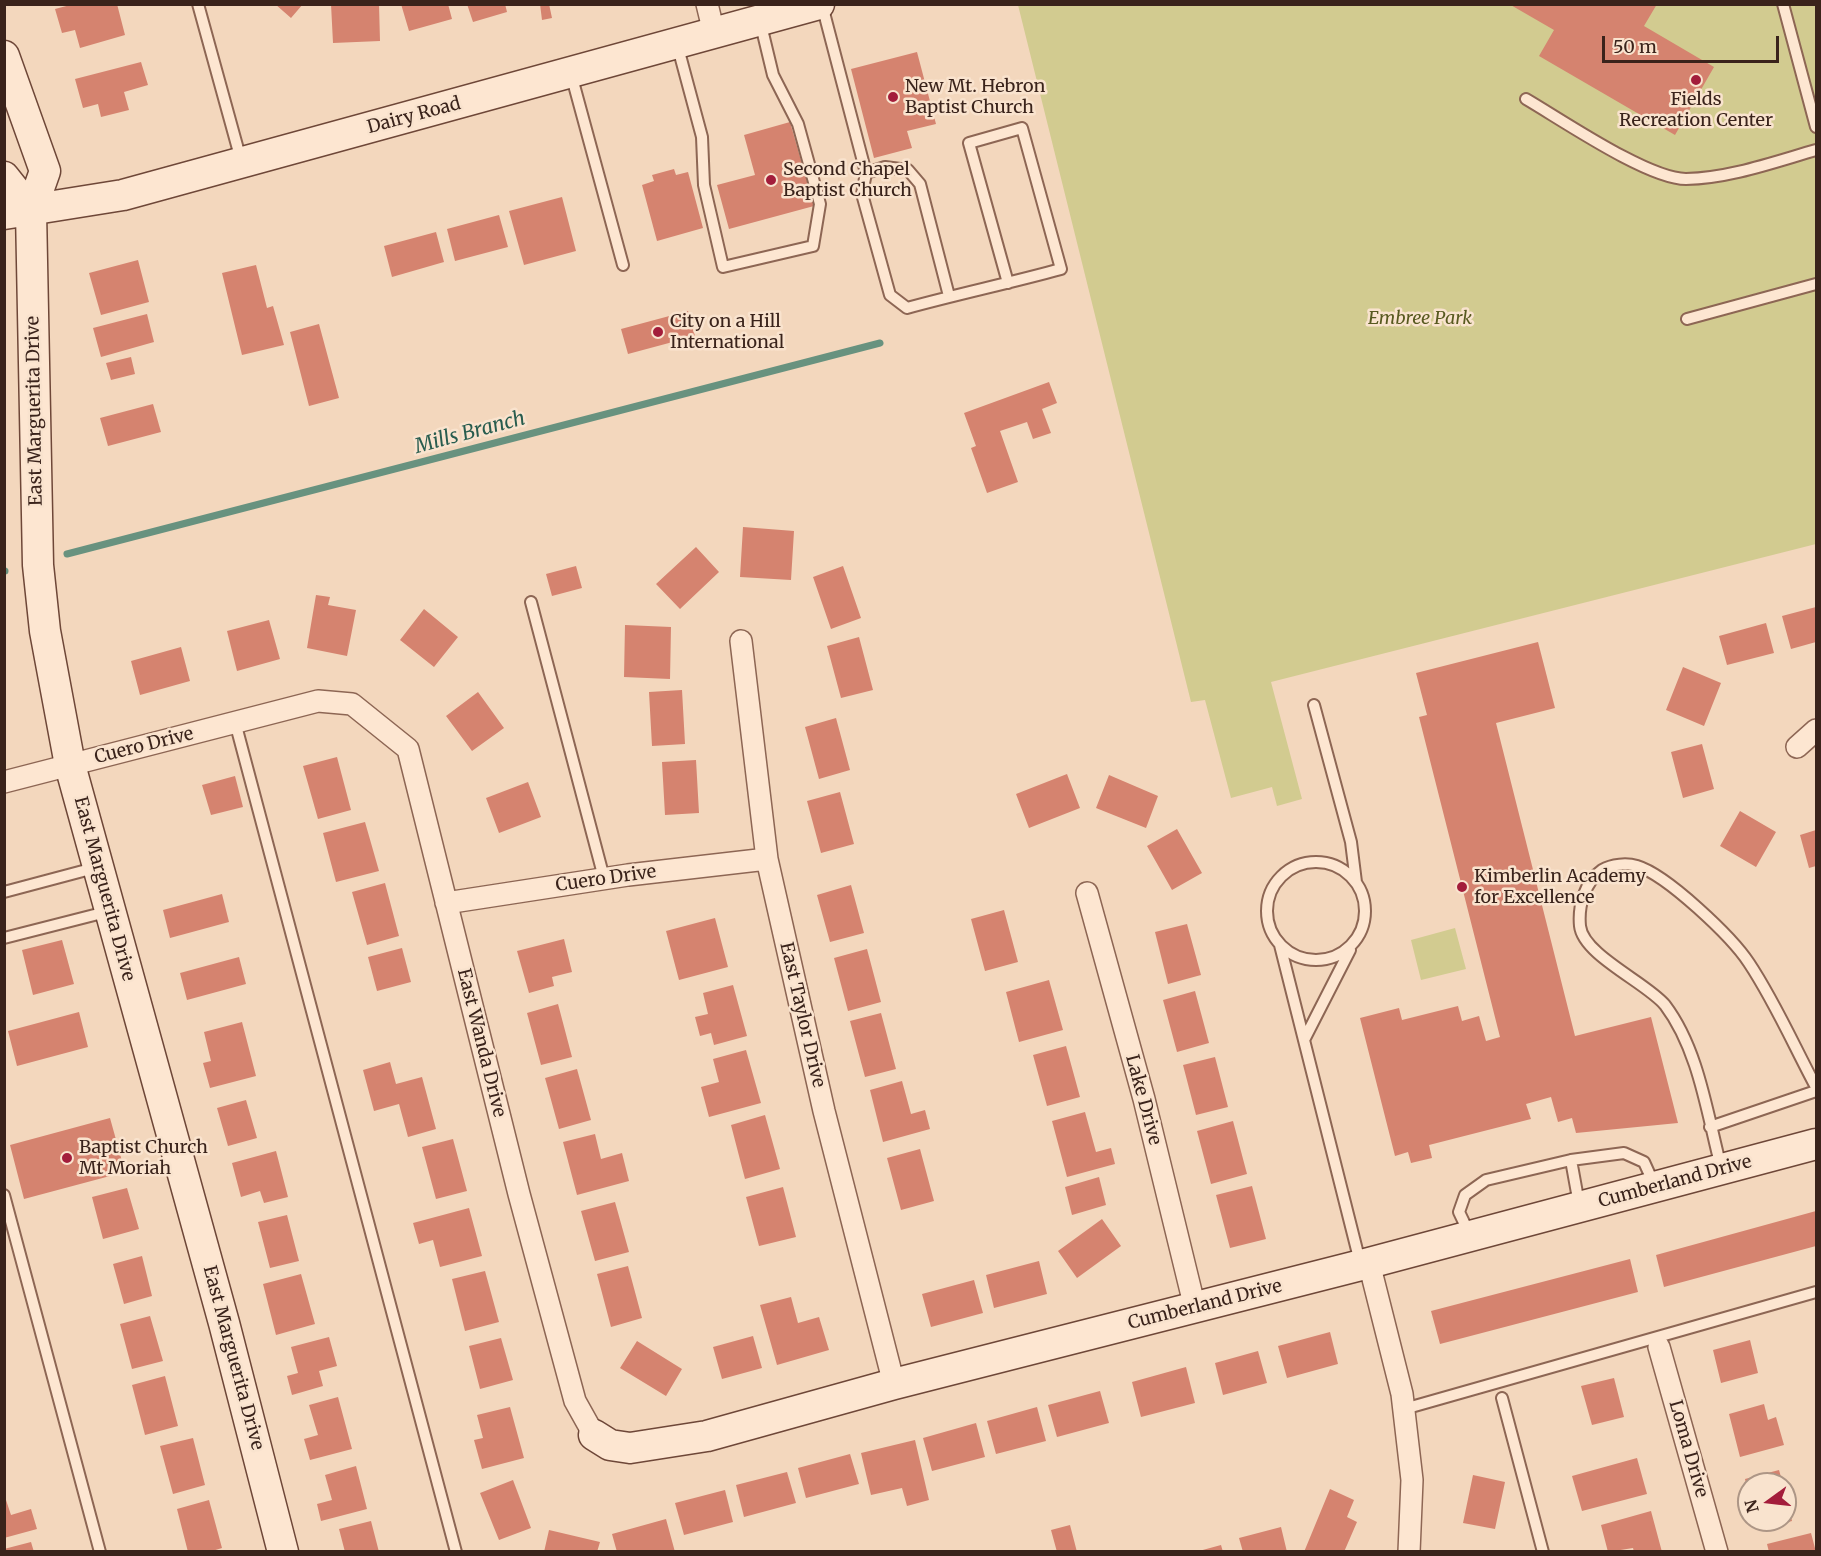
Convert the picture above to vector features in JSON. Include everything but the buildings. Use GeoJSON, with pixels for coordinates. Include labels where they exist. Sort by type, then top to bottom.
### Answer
{"type":"FeatureCollection","features":[{"type":"Feature","properties":{"kind":"street"},"geometry":{"type":"LineString","coordinates":[[707,4],[714,33]]}},
{"type":"Feature","properties":{"kind":"street","name":"Dairy Road"},"geometry":{"type":"LineString","coordinates":[[18,212],[123,195],[821,4]]}},
{"type":"Feature","properties":{"kind":"street"},"geometry":{"type":"LineString","coordinates":[[4,56],[45,171],[18,212]]}},
{"type":"Feature","properties":{"kind":"street"},"geometry":{"type":"LineString","coordinates":[[4,177],[18,212]]}},
{"type":"Feature","properties":{"kind":"street","name":"East Marguerita Drive"},"geometry":{"type":"LineString","coordinates":[[18,212],[38,565],[45,631],[70,765],[224,1323],[283,1551]]}},
{"type":"Feature","properties":{"kind":"street","name":"East Taylor Drive"},"geometry":{"type":"LineString","coordinates":[[741,641],[767,859],[824,1112],[894,1384]]}},
{"type":"Feature","properties":{"kind":"street","name":"Cuero Drive"},"geometry":{"type":"LineString","coordinates":[[4,782],[318,701]]}},
{"type":"Feature","properties":{"kind":"street","name":"East Wanda Drive"},"geometry":{"type":"LineString","coordinates":[[318,701],[352,704],[408,749],[519,1194],[575,1401],[594,1434]]}},
{"type":"Feature","properties":{"kind":"street"},"geometry":{"type":"LineString","coordinates":[[1797,747],[1816,730]]}},
{"type":"Feature","properties":{"kind":"street","name":"Cuero Drive"},"geometry":{"type":"LineString","coordinates":[[446,903],[604,878],[767,859]]}},
{"type":"Feature","properties":{"kind":"street","name":"Lake Drive"},"geometry":{"type":"LineString","coordinates":[[1087,893],[1144,1099],[1195,1308]]}},
{"type":"Feature","properties":{"kind":"street","name":"Cumberland Drive"},"geometry":{"type":"LineString","coordinates":[[594,1434],[610,1445],[630,1448],[707,1436],[894,1384],[1365,1264],[1816,1144]]}},
{"type":"Feature","properties":{"kind":"street"},"geometry":{"type":"LineString","coordinates":[[1365,1264],[1404,1409],[1412,1479],[1409,1551]]}},
{"type":"Feature","properties":{"kind":"street","name":"Loma Drive"},"geometry":{"type":"LineString","coordinates":[[1659,1347],[1717,1551]]}},
{"type":"Feature","properties":{"kind":"lane"},"geometry":{"type":"LineString","coordinates":[[198,4],[242,163]]}},
{"type":"Feature","properties":{"kind":"lane"},"geometry":{"type":"LineString","coordinates":[[821,4],[866,173],[862,194],[890,295],[907,308],[949,296],[1008,283],[1061,269],[1022,128],[969,143],[1008,283]]}},
{"type":"Feature","properties":{"kind":"lane"},"geometry":{"type":"LineString","coordinates":[[1783,4],[1816,127]]}},
{"type":"Feature","properties":{"kind":"lane"},"geometry":{"type":"LineString","coordinates":[[677,44],[702,137],[704,185],[723,267],[813,246],[820,204],[798,124],[772,75],[760,21]]}},
{"type":"Feature","properties":{"kind":"lane"},"geometry":{"type":"LineString","coordinates":[[570,73],[623,265]]}},
{"type":"Feature","properties":{"kind":"lane"},"geometry":{"type":"LineString","coordinates":[[1526,99],[1654,173],[1684,179],[1727,175],[1816,150]]}},
{"type":"Feature","properties":{"kind":"lane"},"geometry":{"type":"LineString","coordinates":[[866,173],[885,167],[908,170],[920,184],[949,296]]}},
{"type":"Feature","properties":{"kind":"lane"},"geometry":{"type":"LineString","coordinates":[[1688,319],[1816,284]]}},
{"type":"Feature","properties":{"kind":"lane"},"geometry":{"type":"LineString","coordinates":[[531,602],[604,878]]}},
{"type":"Feature","properties":{"kind":"lane"},"geometry":{"type":"LineString","coordinates":[[1314,705],[1352,842],[1356,882]]}},
{"type":"Feature","properties":{"kind":"lane"},"geometry":{"type":"LineString","coordinates":[[235,722],[456,1551]]}},
{"type":"Feature","properties":{"kind":"lane"},"geometry":{"type":"LineString","coordinates":[[1304,1040],[1362,930],[1366,913],[1364,897],[1356,882],[1344,870],[1322,862],[1298,864],[1284,873],[1274,885],[1267,900],[1267,916],[1271,932],[1280,945],[1293,955],[1309,960],[1326,960],[1341,954],[1353,944]]}},
{"type":"Feature","properties":{"kind":"lane"},"geometry":{"type":"LineString","coordinates":[[1710,1127],[1816,1089],[1750,964],[1733,941],[1657,875],[1637,866],[1618,864],[1604,869],[1591,880],[1580,902],[1580,928],[1589,944],[1663,1003],[1678,1026],[1691,1053],[1710,1127],[1721,1168]]}},
{"type":"Feature","properties":{"kind":"lane"},"geometry":{"type":"LineString","coordinates":[[4,892],[98,867]]}},
{"type":"Feature","properties":{"kind":"lane"},"geometry":{"type":"LineString","coordinates":[[4,938],[110,911]]}},
{"type":"Feature","properties":{"kind":"lane"},"geometry":{"type":"LineString","coordinates":[[1280,945],[1365,1264]]}},
{"type":"Feature","properties":{"kind":"lane"},"geometry":{"type":"LineString","coordinates":[[1471,1236],[1459,1212],[1465,1195],[1486,1180],[1571,1160],[1624,1153],[1644,1162],[1655,1187]]}},
{"type":"Feature","properties":{"kind":"lane"},"geometry":{"type":"LineString","coordinates":[[1571,1160],[1580,1207]]}},
{"type":"Feature","properties":{"kind":"lane"},"geometry":{"type":"LineString","coordinates":[[4,1195],[100,1551]]}},
{"type":"Feature","properties":{"kind":"lane"},"geometry":{"type":"LineString","coordinates":[[1404,1409],[1816,1292]]}},
{"type":"Feature","properties":{"kind":"lane"},"geometry":{"type":"LineString","coordinates":[[1502,1398],[1543,1551]]}},
{"type":"Feature","properties":{"kind":"green space","name":"Embree Park"},"geometry":{"type":"Polygon","coordinates":[[[1018,5],[1816,5],[1816,544],[1271,682],[1302,799],[1277,806],[1272,787],[1231,798],[1205,700],[1191,702],[1018,5]]]}},
{"type":"Feature","properties":{"kind":"green space"},"geometry":{"type":"Polygon","coordinates":[[[1455,928],[1466,969],[1421,980],[1411,940],[1455,928]]]}},
{"type":"Feature","properties":{"kind":"waterway","name":"Mills Branch"},"geometry":{"type":"LineString","coordinates":[[67,554],[880,343]]}},
{"type":"Feature","properties":{"kind":"place","name":"Fields Recreation Center"},"geometry":{"type":"Point","coordinates":[1696,80]}},
{"type":"Feature","properties":{"kind":"place","name":"New Mt. Hebron Baptist Church"},"geometry":{"type":"Point","coordinates":[893,97]}},
{"type":"Feature","properties":{"kind":"place","name":"Second Chapel Baptist Church"},"geometry":{"type":"Point","coordinates":[771,180]}},
{"type":"Feature","properties":{"kind":"place","name":"City on a Hill International"},"geometry":{"type":"Point","coordinates":[658,332]}},
{"type":"Feature","properties":{"kind":"place","name":"Kimberlin Academy for Excellence"},"geometry":{"type":"Point","coordinates":[1462,887]}},
{"type":"Feature","properties":{"kind":"place","name":"Baptist Church Mt Moriah"},"geometry":{"type":"Point","coordinates":[67,1158]}}]}
